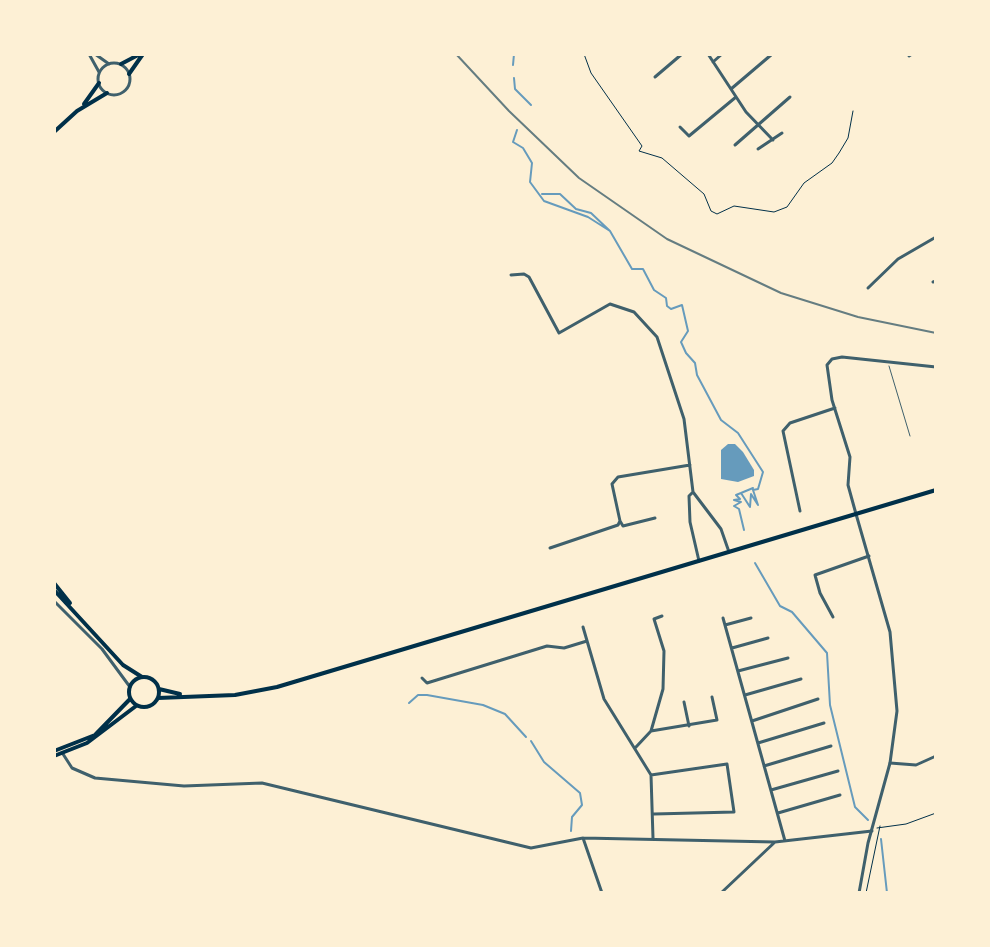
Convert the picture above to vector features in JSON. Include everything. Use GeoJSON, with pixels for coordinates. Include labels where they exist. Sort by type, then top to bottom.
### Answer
{"type":"FeatureCollection","features":[{"type":"Feature","properties":{"kind":"main road"},"geometry":{"type":"LineString","coordinates":[[121,64],[142,54]]}},
{"type":"Feature","properties":{"kind":"main road"},"geometry":{"type":"LineString","coordinates":[[129,74],[142,54]]}},
{"type":"Feature","properties":{"kind":"main road"},"geometry":{"type":"LineString","coordinates":[[54,132],[77,111],[99,83]]}},
{"type":"Feature","properties":{"kind":"main road"},"geometry":{"type":"LineString","coordinates":[[77,111],[107,93]]}},
{"type":"Feature","properties":{"kind":"main road"},"geometry":{"type":"LineString","coordinates":[[158,698],[235,695],[277,687],[936,491]]}},
{"type":"Feature","properties":{"kind":"main road"},"geometry":{"type":"LineString","coordinates":[[54,583],[88,627]]}},
{"type":"Feature","properties":{"kind":"main road"},"geometry":{"type":"LineString","coordinates":[[54,590],[129,672],[153,680],[159,689],[158,698],[149,707],[136,706],[101,735],[54,754]]}},
{"type":"Feature","properties":{"kind":"main road"},"geometry":{"type":"LineString","coordinates":[[136,706],[130,699],[130,687],[142,677]]}},
{"type":"Feature","properties":{"kind":"main road"},"geometry":{"type":"LineString","coordinates":[[159,689],[185,695]]}},
{"type":"Feature","properties":{"kind":"main road"},"geometry":{"type":"LineString","coordinates":[[62,751],[95,735],[130,699]]}},
{"type":"Feature","properties":{"kind":"street"},"geometry":{"type":"LineString","coordinates":[[92,54],[109,64],[121,64],[129,74],[124,91],[107,93],[99,83],[99,72],[92,54]]}},
{"type":"Feature","properties":{"kind":"street"},"geometry":{"type":"LineString","coordinates":[[655,77],[682,54]]}},
{"type":"Feature","properties":{"kind":"street"},"geometry":{"type":"LineString","coordinates":[[708,54],[736,97],[773,140]]}},
{"type":"Feature","properties":{"kind":"street"},"geometry":{"type":"LineString","coordinates":[[713,62],[722,54]]}},
{"type":"Feature","properties":{"kind":"street"},"geometry":{"type":"LineString","coordinates":[[731,89],[771,55]]}},
{"type":"Feature","properties":{"kind":"street"},"geometry":{"type":"LineString","coordinates":[[99,72],[109,64]]}},
{"type":"Feature","properties":{"kind":"street"},"geometry":{"type":"LineString","coordinates":[[680,127],[689,136],[736,97]]}},
{"type":"Feature","properties":{"kind":"street"},"geometry":{"type":"LineString","coordinates":[[735,145],[790,97]]}},
{"type":"Feature","properties":{"kind":"street"},"geometry":{"type":"LineString","coordinates":[[758,149],[782,133]]}},
{"type":"Feature","properties":{"kind":"street"},"geometry":{"type":"LineString","coordinates":[[868,288],[898,259],[936,237]]}},
{"type":"Feature","properties":{"kind":"street"},"geometry":{"type":"LineString","coordinates":[[511,275],[524,274],[529,277],[559,333],[610,304],[643,319],[657,337],[681,409],[693,492],[721,529],[729,552]]}},
{"type":"Feature","properties":{"kind":"street"},"geometry":{"type":"LineString","coordinates":[[859,893],[890,763],[897,711],[895,659],[886,612],[848,485],[848,446],[835,408],[827,369],[832,359],[936,367]]}},
{"type":"Feature","properties":{"kind":"street"},"geometry":{"type":"LineString","coordinates":[[800,511],[783,431],[790,423],[835,408]]}},
{"type":"Feature","properties":{"kind":"street"},"geometry":{"type":"LineString","coordinates":[[655,518],[623,526],[612,484],[618,477],[690,465]]}},
{"type":"Feature","properties":{"kind":"street"},"geometry":{"type":"LineString","coordinates":[[693,492],[689,496],[690,522],[699,561]]}},
{"type":"Feature","properties":{"kind":"street"},"geometry":{"type":"LineString","coordinates":[[550,548],[620,521]]}},
{"type":"Feature","properties":{"kind":"street"},"geometry":{"type":"LineString","coordinates":[[833,617],[820,593],[815,575],[869,556]]}},
{"type":"Feature","properties":{"kind":"street"},"geometry":{"type":"LineString","coordinates":[[54,601],[111,659],[130,687]]}},
{"type":"Feature","properties":{"kind":"street"},"geometry":{"type":"LineString","coordinates":[[636,747],[651,731],[665,670],[654,619],[662,616]]}},
{"type":"Feature","properties":{"kind":"street"},"geometry":{"type":"LineString","coordinates":[[723,618],[785,841]]}},
{"type":"Feature","properties":{"kind":"street"},"geometry":{"type":"LineString","coordinates":[[725,625],[751,618]]}},
{"type":"Feature","properties":{"kind":"street"},"geometry":{"type":"LineString","coordinates":[[583,627],[604,699],[651,775],[653,839]]}},
{"type":"Feature","properties":{"kind":"street"},"geometry":{"type":"LineString","coordinates":[[732,648],[768,638]]}},
{"type":"Feature","properties":{"kind":"street"},"geometry":{"type":"LineString","coordinates":[[422,678],[427,683],[547,646],[564,648],[587,641]]}},
{"type":"Feature","properties":{"kind":"street"},"geometry":{"type":"LineString","coordinates":[[738,671],[788,658]]}},
{"type":"Feature","properties":{"kind":"street"},"geometry":{"type":"LineString","coordinates":[[745,695],[801,679]]}},
{"type":"Feature","properties":{"kind":"street"},"geometry":{"type":"LineString","coordinates":[[651,731],[717,720],[712,697]]}},
{"type":"Feature","properties":{"kind":"street"},"geometry":{"type":"LineString","coordinates":[[752,721],[818,699]]}},
{"type":"Feature","properties":{"kind":"street"},"geometry":{"type":"LineString","coordinates":[[684,702],[689,726]]}},
{"type":"Feature","properties":{"kind":"street"},"geometry":{"type":"LineString","coordinates":[[758,743],[824,723]]}},
{"type":"Feature","properties":{"kind":"street"},"geometry":{"type":"LineString","coordinates":[[764,766],[831,746]]}},
{"type":"Feature","properties":{"kind":"street"},"geometry":{"type":"LineString","coordinates":[[62,751],[72,768],[95,778],[184,786],[262,783],[523,847],[583,838],[775,842],[872,831]]}},
{"type":"Feature","properties":{"kind":"street"},"geometry":{"type":"LineString","coordinates":[[890,763],[916,765],[936,756]]}},
{"type":"Feature","properties":{"kind":"street"},"geometry":{"type":"LineString","coordinates":[[651,775],[727,764],[734,812],[654,814]]}},
{"type":"Feature","properties":{"kind":"street"},"geometry":{"type":"LineString","coordinates":[[771,790],[838,771]]}},
{"type":"Feature","properties":{"kind":"street"},"geometry":{"type":"LineString","coordinates":[[778,813],[840,795]]}},
{"type":"Feature","properties":{"kind":"street"},"geometry":{"type":"LineString","coordinates":[[583,838],[602,893]]}},
{"type":"Feature","properties":{"kind":"street"},"geometry":{"type":"LineString","coordinates":[[721,893],[775,842]]}},
{"type":"Feature","properties":{"kind":"lane"},"geometry":{"type":"LineString","coordinates":[[888,361],[910,436]]}},
{"type":"Feature","properties":{"kind":"path"},"geometry":{"type":"LineString","coordinates":[[584,54],[596,81],[642,146],[639,151],[662,158],[704,194],[711,211],[717,214],[734,206],[774,212],[787,207],[804,183],[832,163],[845,145],[853,111]]}},
{"type":"Feature","properties":{"kind":"path"},"geometry":{"type":"LineString","coordinates":[[872,831],[880,826],[906,824],[936,813]]}},
{"type":"Feature","properties":{"kind":"path"},"geometry":{"type":"LineString","coordinates":[[866,893],[880,826]]}},
{"type":"Feature","properties":{"kind":"water"},"geometry":{"type":"Polygon","coordinates":[[[728,444],[735,444],[743,452],[754,470],[754,476],[738,482],[721,479],[721,450],[728,444]]]}},
{"type":"Feature","properties":{"kind":"waterway"},"geometry":{"type":"LineString","coordinates":[[513,65],[514,54]]}},
{"type":"Feature","properties":{"kind":"waterway"},"geometry":{"type":"LineString","coordinates":[[514,78],[515,89],[531,105]]}},
{"type":"Feature","properties":{"kind":"waterway"},"geometry":{"type":"LineString","coordinates":[[517,130],[513,142],[523,148],[532,163],[530,182],[544,201],[588,217],[610,231],[632,269],[643,269],[654,290],[666,298],[667,306],[671,309],[682,305],[688,331],[681,342],[686,353],[695,363],[697,375],[721,420],[738,433],[763,472],[758,489],[753,490],[758,505],[751,494],[750,507],[741,493],[736,495],[740,499],[734,500],[741,502],[734,506],[739,509],[744,530]]}},
{"type":"Feature","properties":{"kind":"waterway"},"geometry":{"type":"LineString","coordinates":[[542,194],[560,194],[576,209],[591,213],[610,231]]}},
{"type":"Feature","properties":{"kind":"waterway"},"geometry":{"type":"LineString","coordinates":[[741,493],[753,488]]}},
{"type":"Feature","properties":{"kind":"waterway"},"geometry":{"type":"LineString","coordinates":[[755,563],[780,606],[792,612],[827,653],[830,705],[855,807],[868,820]]}},
{"type":"Feature","properties":{"kind":"waterway"},"geometry":{"type":"LineString","coordinates":[[409,703],[418,695],[427,695],[483,705],[505,714],[526,737]]}},
{"type":"Feature","properties":{"kind":"waterway"},"geometry":{"type":"LineString","coordinates":[[531,741],[544,762],[580,793],[582,805],[572,817],[571,831]]}},
{"type":"Feature","properties":{"kind":"waterway"},"geometry":{"type":"LineString","coordinates":[[881,839],[887,893]]}},
{"type":"Feature","properties":{"kind":"railway"},"geometry":{"type":"LineString","coordinates":[[456,54],[509,111],[579,178],[667,239],[781,293],[858,317],[936,333]]}}]}
